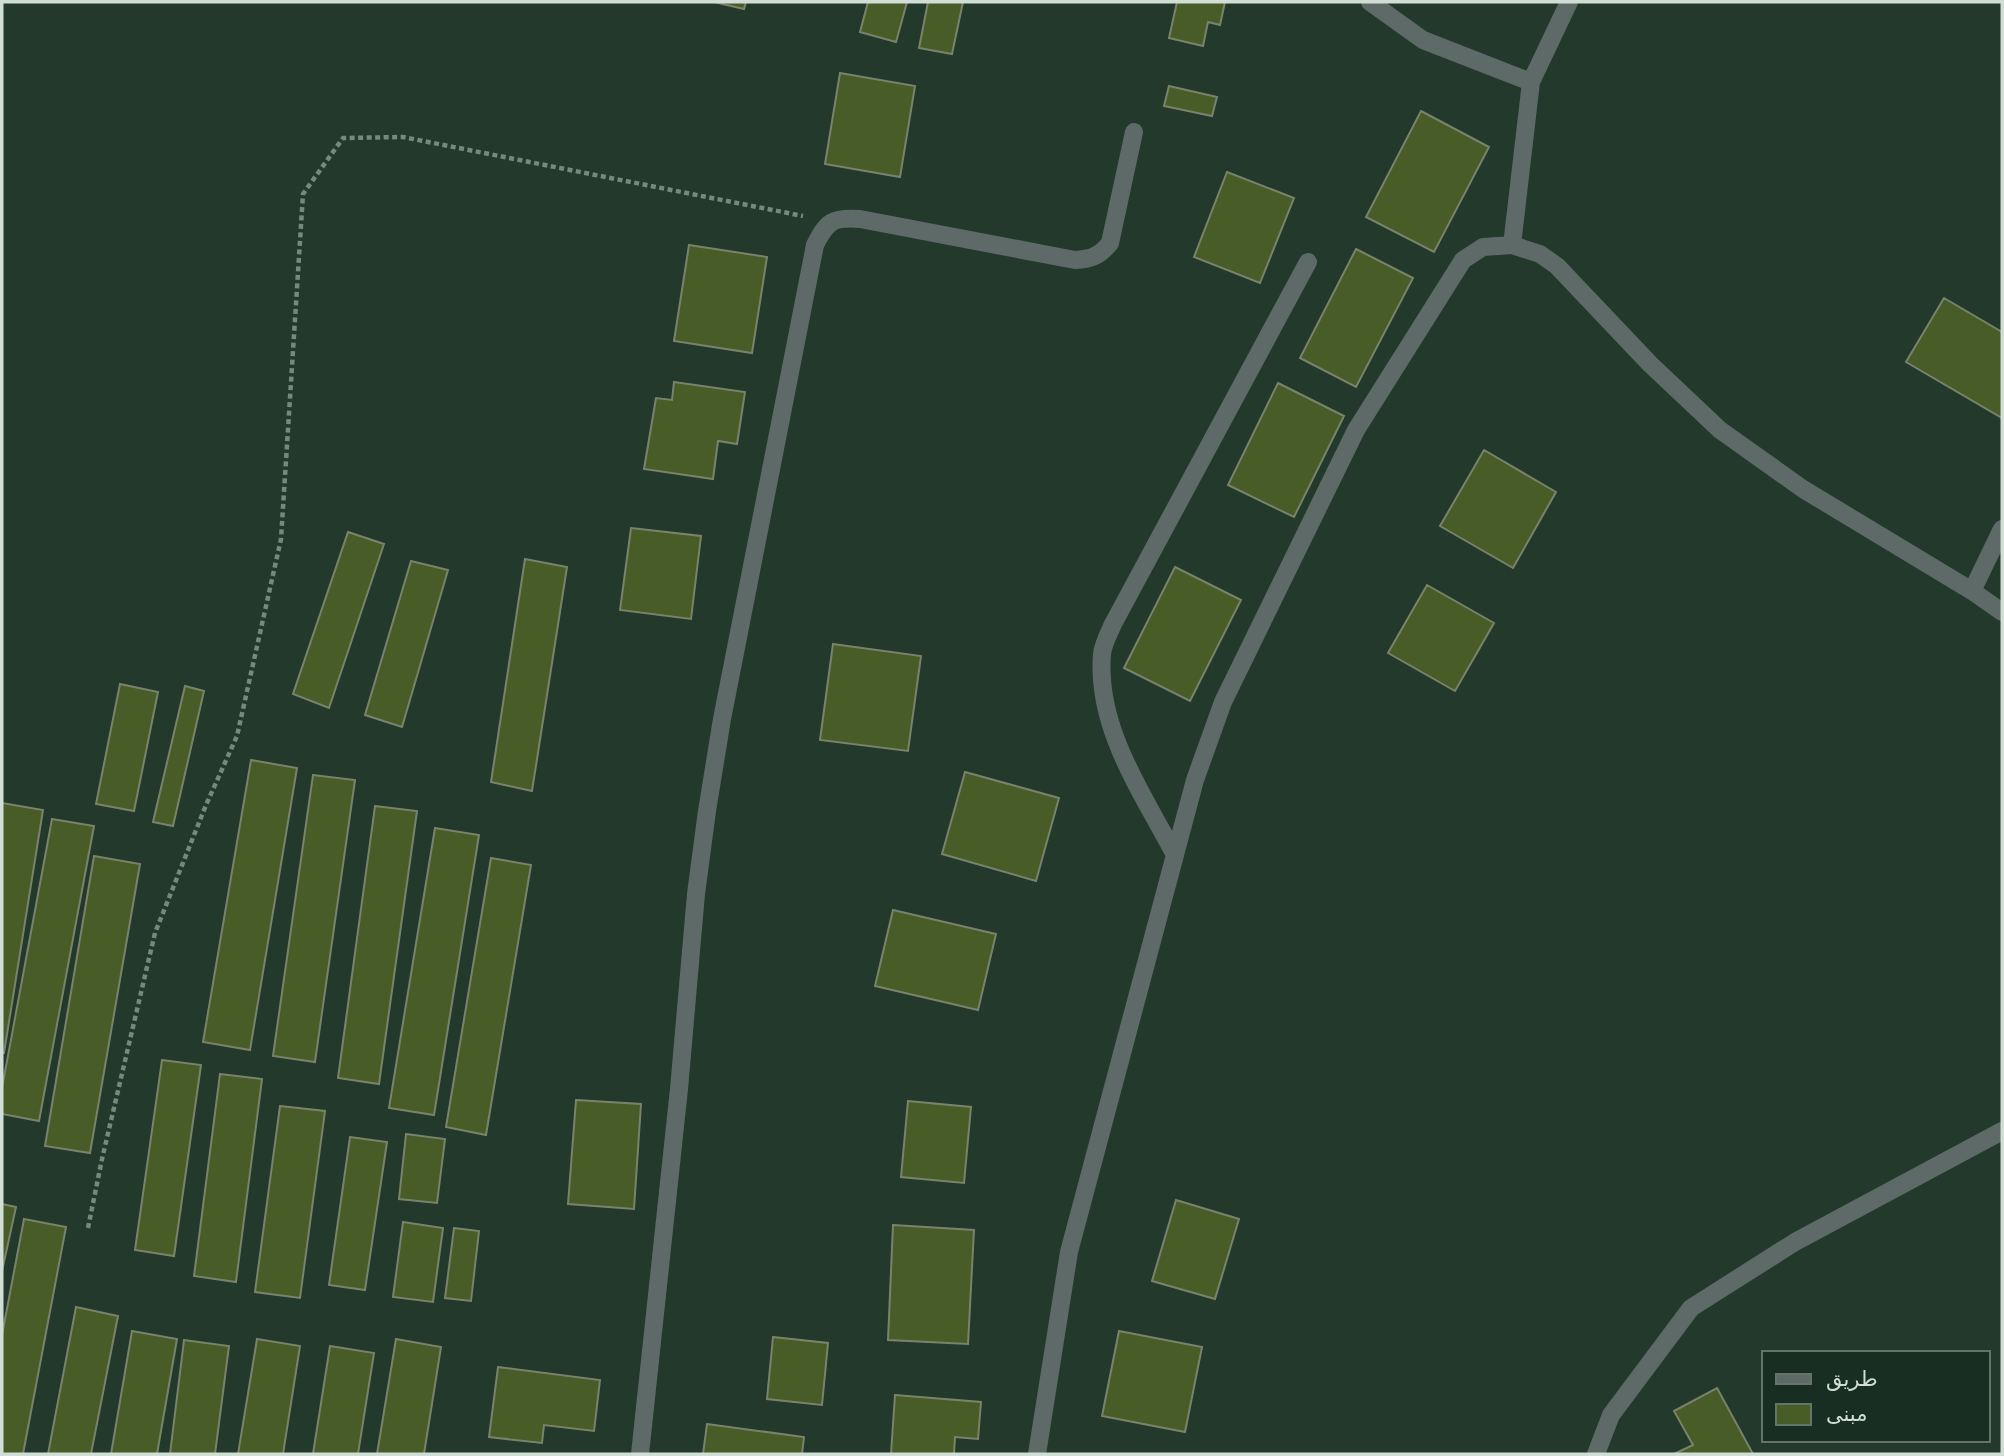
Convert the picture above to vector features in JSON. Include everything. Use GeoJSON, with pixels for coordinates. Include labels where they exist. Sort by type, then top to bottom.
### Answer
{"type":"FeatureCollection","features":[{"type":"Feature","properties":{"kind":"street"},"geometry":{"type":"LineString","coordinates":[[1370,2],[1423,40],[1531,82]]}},
{"type":"Feature","properties":{"kind":"street"},"geometry":{"type":"LineString","coordinates":[[1512,246],[1531,82],[1569,2]]}},
{"type":"Feature","properties":{"kind":"street"},"geometry":{"type":"LineString","coordinates":[[640,1454],[679,1089],[696,894],[707,811],[722,719],[815,245],[831,222],[842,218],[860,219],[1074,260],[1088,260],[1101,254],[1110,243],[1134,132]]}},
{"type":"Feature","properties":{"kind":"street"},"geometry":{"type":"LineString","coordinates":[[1037,1454],[1069,1252],[1195,780],[1223,702],[1356,430],[1463,260],[1483,247],[1512,246],[1540,254],[1557,266],[1650,364],[1720,430],[1803,489],[2002,612]]}},
{"type":"Feature","properties":{"kind":"street"},"geometry":{"type":"LineString","coordinates":[[1175,855],[1119,749],[1103,695],[1102,652],[1113,624],[1308,262]]}},
{"type":"Feature","properties":{"kind":"street"},"geometry":{"type":"LineString","coordinates":[[1972,591],[2002,529]]}},
{"type":"Feature","properties":{"kind":"street"},"geometry":{"type":"LineString","coordinates":[[1595,1454],[1611,1415],[1690,1308],[1795,1242],[2002,1131]]}},
{"type":"Feature","properties":{"kind":"path"},"geometry":{"type":"LineString","coordinates":[[88,1228],[155,933],[206,805],[237,736],[281,539],[303,194],[343,138],[403,137],[831,222]]}},
{"type":"Feature","properties":{"kind":"building"},"geometry":{"type":"Polygon","coordinates":[[[714,2],[746,2],[744,9],[714,2]]]}},
{"type":"Feature","properties":{"kind":"building"},"geometry":{"type":"Polygon","coordinates":[[[868,2],[907,2],[896,42],[860,32],[868,2]]]}},
{"type":"Feature","properties":{"kind":"building"},"geometry":{"type":"Polygon","coordinates":[[[928,2],[963,2],[952,54],[919,48],[928,2]]]}},
{"type":"Feature","properties":{"kind":"building"},"geometry":{"type":"Polygon","coordinates":[[[1177,2],[1225,2],[1220,25],[1208,22],[1203,46],[1169,38],[1177,2]]]}},
{"type":"Feature","properties":{"kind":"building"},"geometry":{"type":"Polygon","coordinates":[[[840,73],[915,86],[900,177],[825,164],[840,73]]]}},
{"type":"Feature","properties":{"kind":"building"},"geometry":{"type":"Polygon","coordinates":[[[1169,86],[1217,97],[1212,116],[1164,106],[1169,86]]]}},
{"type":"Feature","properties":{"kind":"building"},"geometry":{"type":"Polygon","coordinates":[[[1421,111],[1489,147],[1434,252],[1366,217],[1421,111]]]}},
{"type":"Feature","properties":{"kind":"building"},"geometry":{"type":"Polygon","coordinates":[[[1227,172],[1294,198],[1260,283],[1194,257],[1227,172]]]}},
{"type":"Feature","properties":{"kind":"building"},"geometry":{"type":"Polygon","coordinates":[[[689,245],[767,257],[752,353],[674,341],[689,245]]]}},
{"type":"Feature","properties":{"kind":"building"},"geometry":{"type":"Polygon","coordinates":[[[1356,249],[1413,278],[1356,387],[1300,358],[1356,249]]]}},
{"type":"Feature","properties":{"kind":"building"},"geometry":{"type":"Polygon","coordinates":[[[1944,298],[2002,332],[2002,418],[1906,362],[1944,298]]]}},
{"type":"Feature","properties":{"kind":"building"},"geometry":{"type":"Polygon","coordinates":[[[674,382],[745,392],[737,444],[718,441],[713,479],[644,469],[656,398],[672,400],[674,382]]]}},
{"type":"Feature","properties":{"kind":"building"},"geometry":{"type":"Polygon","coordinates":[[[1278,383],[1344,416],[1294,517],[1228,485],[1278,383]]]}},
{"type":"Feature","properties":{"kind":"building"},"geometry":{"type":"Polygon","coordinates":[[[1484,450],[1556,492],[1513,568],[1440,526],[1484,450]]]}},
{"type":"Feature","properties":{"kind":"building"},"geometry":{"type":"Polygon","coordinates":[[[631,528],[701,536],[691,619],[620,610],[631,528]]]}},
{"type":"Feature","properties":{"kind":"building"},"geometry":{"type":"Polygon","coordinates":[[[348,532],[384,544],[329,708],[293,694],[348,532]]]}},
{"type":"Feature","properties":{"kind":"building"},"geometry":{"type":"Polygon","coordinates":[[[525,559],[567,567],[532,791],[491,782],[525,559]]]}},
{"type":"Feature","properties":{"kind":"building"},"geometry":{"type":"Polygon","coordinates":[[[411,561],[448,570],[402,727],[365,715],[411,561]]]}},
{"type":"Feature","properties":{"kind":"building"},"geometry":{"type":"Polygon","coordinates":[[[1175,567],[1241,600],[1190,701],[1124,668],[1175,567]]]}},
{"type":"Feature","properties":{"kind":"building"},"geometry":{"type":"Polygon","coordinates":[[[1427,585],[1494,623],[1455,691],[1388,653],[1427,585]]]}},
{"type":"Feature","properties":{"kind":"building"},"geometry":{"type":"Polygon","coordinates":[[[833,644],[921,656],[908,751],[820,740],[833,644]]]}},
{"type":"Feature","properties":{"kind":"building"},"geometry":{"type":"Polygon","coordinates":[[[120,684],[158,692],[134,811],[96,804],[120,684]]]}},
{"type":"Feature","properties":{"kind":"building"},"geometry":{"type":"Polygon","coordinates":[[[185,686],[204,691],[173,826],[153,822],[185,686]]]}},
{"type":"Feature","properties":{"kind":"building"},"geometry":{"type":"Polygon","coordinates":[[[251,760],[297,768],[250,1050],[203,1042],[251,760]]]}},
{"type":"Feature","properties":{"kind":"building"},"geometry":{"type":"Polygon","coordinates":[[[965,772],[1059,798],[1036,881],[942,854],[965,772]]]}},
{"type":"Feature","properties":{"kind":"building"},"geometry":{"type":"Polygon","coordinates":[[[313,775],[355,780],[315,1062],[273,1056],[313,775]]]}},
{"type":"Feature","properties":{"kind":"building"},"geometry":{"type":"Polygon","coordinates":[[[2,803],[43,810],[4,1053],[2,1053],[2,803]]]}},
{"type":"Feature","properties":{"kind":"building"},"geometry":{"type":"Polygon","coordinates":[[[375,806],[417,811],[379,1084],[338,1078],[375,806]]]}},
{"type":"Feature","properties":{"kind":"building"},"geometry":{"type":"Polygon","coordinates":[[[52,819],[94,826],[39,1121],[2,1114],[2,1088],[52,819]]]}},
{"type":"Feature","properties":{"kind":"building"},"geometry":{"type":"Polygon","coordinates":[[[435,828],[479,835],[434,1115],[389,1108],[435,828]]]}},
{"type":"Feature","properties":{"kind":"building"},"geometry":{"type":"Polygon","coordinates":[[[94,856],[140,864],[90,1153],[45,1146],[94,856]]]}},
{"type":"Feature","properties":{"kind":"building"},"geometry":{"type":"Polygon","coordinates":[[[491,858],[531,865],[486,1135],[446,1127],[491,858]]]}},
{"type":"Feature","properties":{"kind":"building"},"geometry":{"type":"Polygon","coordinates":[[[893,910],[996,934],[978,1010],[875,986],[893,910]]]}},
{"type":"Feature","properties":{"kind":"building"},"geometry":{"type":"Polygon","coordinates":[[[162,1060],[201,1065],[174,1256],[135,1250],[162,1060]]]}},
{"type":"Feature","properties":{"kind":"building"},"geometry":{"type":"Polygon","coordinates":[[[220,1074],[262,1079],[236,1282],[194,1276],[220,1074]]]}},
{"type":"Feature","properties":{"kind":"building"},"geometry":{"type":"Polygon","coordinates":[[[576,1100],[641,1104],[634,1209],[568,1204],[576,1100]]]}},
{"type":"Feature","properties":{"kind":"building"},"geometry":{"type":"Polygon","coordinates":[[[908,1101],[971,1107],[964,1183],[901,1177],[908,1101]]]}},
{"type":"Feature","properties":{"kind":"building"},"geometry":{"type":"Polygon","coordinates":[[[280,1106],[325,1111],[300,1298],[255,1292],[280,1106]]]}},
{"type":"Feature","properties":{"kind":"building"},"geometry":{"type":"Polygon","coordinates":[[[406,1134],[445,1139],[437,1203],[399,1199],[406,1134]]]}},
{"type":"Feature","properties":{"kind":"building"},"geometry":{"type":"Polygon","coordinates":[[[350,1137],[387,1142],[365,1290],[329,1285],[350,1137]]]}},
{"type":"Feature","properties":{"kind":"building"},"geometry":{"type":"Polygon","coordinates":[[[1176,1200],[1239,1219],[1215,1299],[1152,1281],[1176,1200]]]}},
{"type":"Feature","properties":{"kind":"building"},"geometry":{"type":"Polygon","coordinates":[[[2,1204],[16,1207],[2,1271],[2,1204]]]}},
{"type":"Feature","properties":{"kind":"building"},"geometry":{"type":"Polygon","coordinates":[[[24,1219],[66,1227],[23,1454],[2,1454],[2,1335],[24,1219]]]}},
{"type":"Feature","properties":{"kind":"building"},"geometry":{"type":"Polygon","coordinates":[[[403,1222],[443,1228],[433,1302],[393,1297],[403,1222]]]}},
{"type":"Feature","properties":{"kind":"building"},"geometry":{"type":"Polygon","coordinates":[[[893,1225],[974,1230],[968,1344],[888,1340],[893,1225]]]}},
{"type":"Feature","properties":{"kind":"building"},"geometry":{"type":"Polygon","coordinates":[[[454,1228],[479,1231],[471,1301],[445,1298],[454,1228]]]}},
{"type":"Feature","properties":{"kind":"building"},"geometry":{"type":"Polygon","coordinates":[[[76,1307],[118,1316],[91,1454],[48,1454],[76,1307]]]}},
{"type":"Feature","properties":{"kind":"building"},"geometry":{"type":"Polygon","coordinates":[[[132,1331],[177,1339],[157,1454],[111,1454],[132,1331]]]}},
{"type":"Feature","properties":{"kind":"building"},"geometry":{"type":"Polygon","coordinates":[[[1119,1331],[1202,1347],[1185,1432],[1102,1416],[1119,1331]]]}},
{"type":"Feature","properties":{"kind":"building"},"geometry":{"type":"Polygon","coordinates":[[[773,1337],[828,1343],[822,1405],[767,1399],[773,1337]]]}},
{"type":"Feature","properties":{"kind":"building"},"geometry":{"type":"Polygon","coordinates":[[[257,1339],[300,1346],[283,1454],[238,1454],[257,1339]]]}},
{"type":"Feature","properties":{"kind":"building"},"geometry":{"type":"Polygon","coordinates":[[[396,1339],[441,1347],[424,1454],[377,1454],[396,1339]]]}},
{"type":"Feature","properties":{"kind":"building"},"geometry":{"type":"Polygon","coordinates":[[[184,1340],[229,1346],[215,1454],[170,1454],[184,1340]]]}},
{"type":"Feature","properties":{"kind":"building"},"geometry":{"type":"Polygon","coordinates":[[[330,1346],[374,1353],[358,1454],[313,1454],[330,1346]]]}},
{"type":"Feature","properties":{"kind":"building"},"geometry":{"type":"Polygon","coordinates":[[[498,1367],[600,1380],[594,1431],[544,1425],[542,1443],[489,1437],[498,1367]]]}},
{"type":"Feature","properties":{"kind":"building"},"geometry":{"type":"Polygon","coordinates":[[[1717,1388],[1753,1454],[1674,1454],[1693,1445],[1674,1411],[1717,1388]]]}},
{"type":"Feature","properties":{"kind":"building"},"geometry":{"type":"Polygon","coordinates":[[[895,1395],[981,1402],[978,1439],[955,1437],[954,1454],[891,1454],[895,1395]]]}},
{"type":"Feature","properties":{"kind":"building"},"geometry":{"type":"Polygon","coordinates":[[[707,1424],[804,1437],[802,1454],[703,1454],[707,1424]]]}}]}
